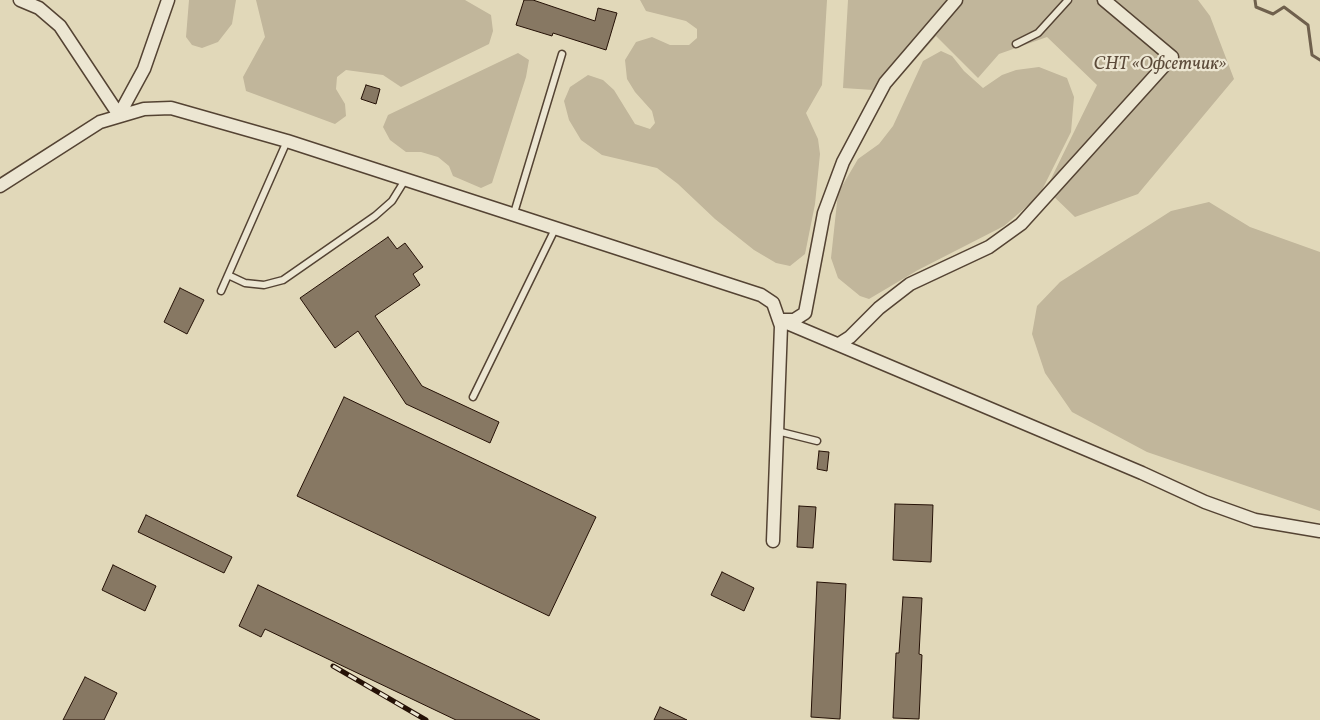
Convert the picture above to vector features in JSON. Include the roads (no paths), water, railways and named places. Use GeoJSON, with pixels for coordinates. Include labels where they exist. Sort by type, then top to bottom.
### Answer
{"type":"FeatureCollection","features":[{"type":"Feature","properties":{"kind":"street"},"geometry":{"type":"LineString","coordinates":[[20,0],[39,8],[60,26],[118,115]]}},
{"type":"Feature","properties":{"kind":"street"},"geometry":{"type":"LineString","coordinates":[[118,115],[144,69],[168,0]]}},
{"type":"Feature","properties":{"kind":"street"},"geometry":{"type":"LineString","coordinates":[[780,320],[794,320],[805,313],[824,213],[843,162],[885,83],[956,0]]}},
{"type":"Feature","properties":{"kind":"street"},"geometry":{"type":"LineString","coordinates":[[839,344],[850,337],[879,308],[910,284],[989,247],[1021,224],[1172,57],[1104,0]]}},
{"type":"Feature","properties":{"kind":"street"},"geometry":{"type":"LineString","coordinates":[[0,186],[100,122],[118,115],[144,109],[171,108],[287,141],[514,213],[761,295],[773,303],[780,320],[773,541]]}},
{"type":"Feature","properties":{"kind":"street"},"geometry":{"type":"LineString","coordinates":[[780,320],[1142,473],[1205,502],[1255,520],[1320,531]]}},
{"type":"Feature","properties":{"kind":"lane"},"geometry":{"type":"LineString","coordinates":[[1016,44],[1038,33],[1068,0]]}},
{"type":"Feature","properties":{"kind":"lane"},"geometry":{"type":"LineString","coordinates":[[514,213],[562,54]]}},
{"type":"Feature","properties":{"kind":"lane"},"geometry":{"type":"LineString","coordinates":[[221,290],[287,141]]}},
{"type":"Feature","properties":{"kind":"lane"},"geometry":{"type":"LineString","coordinates":[[228,275],[245,283],[264,285],[283,280],[375,216],[392,201],[405,180]]}},
{"type":"Feature","properties":{"kind":"lane"},"geometry":{"type":"LineString","coordinates":[[473,397],[556,227]]}},
{"type":"Feature","properties":{"kind":"lane"},"geometry":{"type":"LineString","coordinates":[[777,431],[817,441]]}},
{"type":"Feature","properties":{"kind":"waterway"},"geometry":{"type":"LineString","coordinates":[[1255,0],[1256,7],[1273,14],[1284,7],[1308,25],[1312,55],[1320,60]]}},
{"type":"Feature","properties":{"kind":"railway"},"geometry":{"type":"LineString","coordinates":[[333,666],[426,720]]}},
{"type":"Feature","properties":{"kind":"park label","name":"СНТ «Офсетчик»"},"geometry":{"type":"Point","coordinates":[1160,66]}}]}
